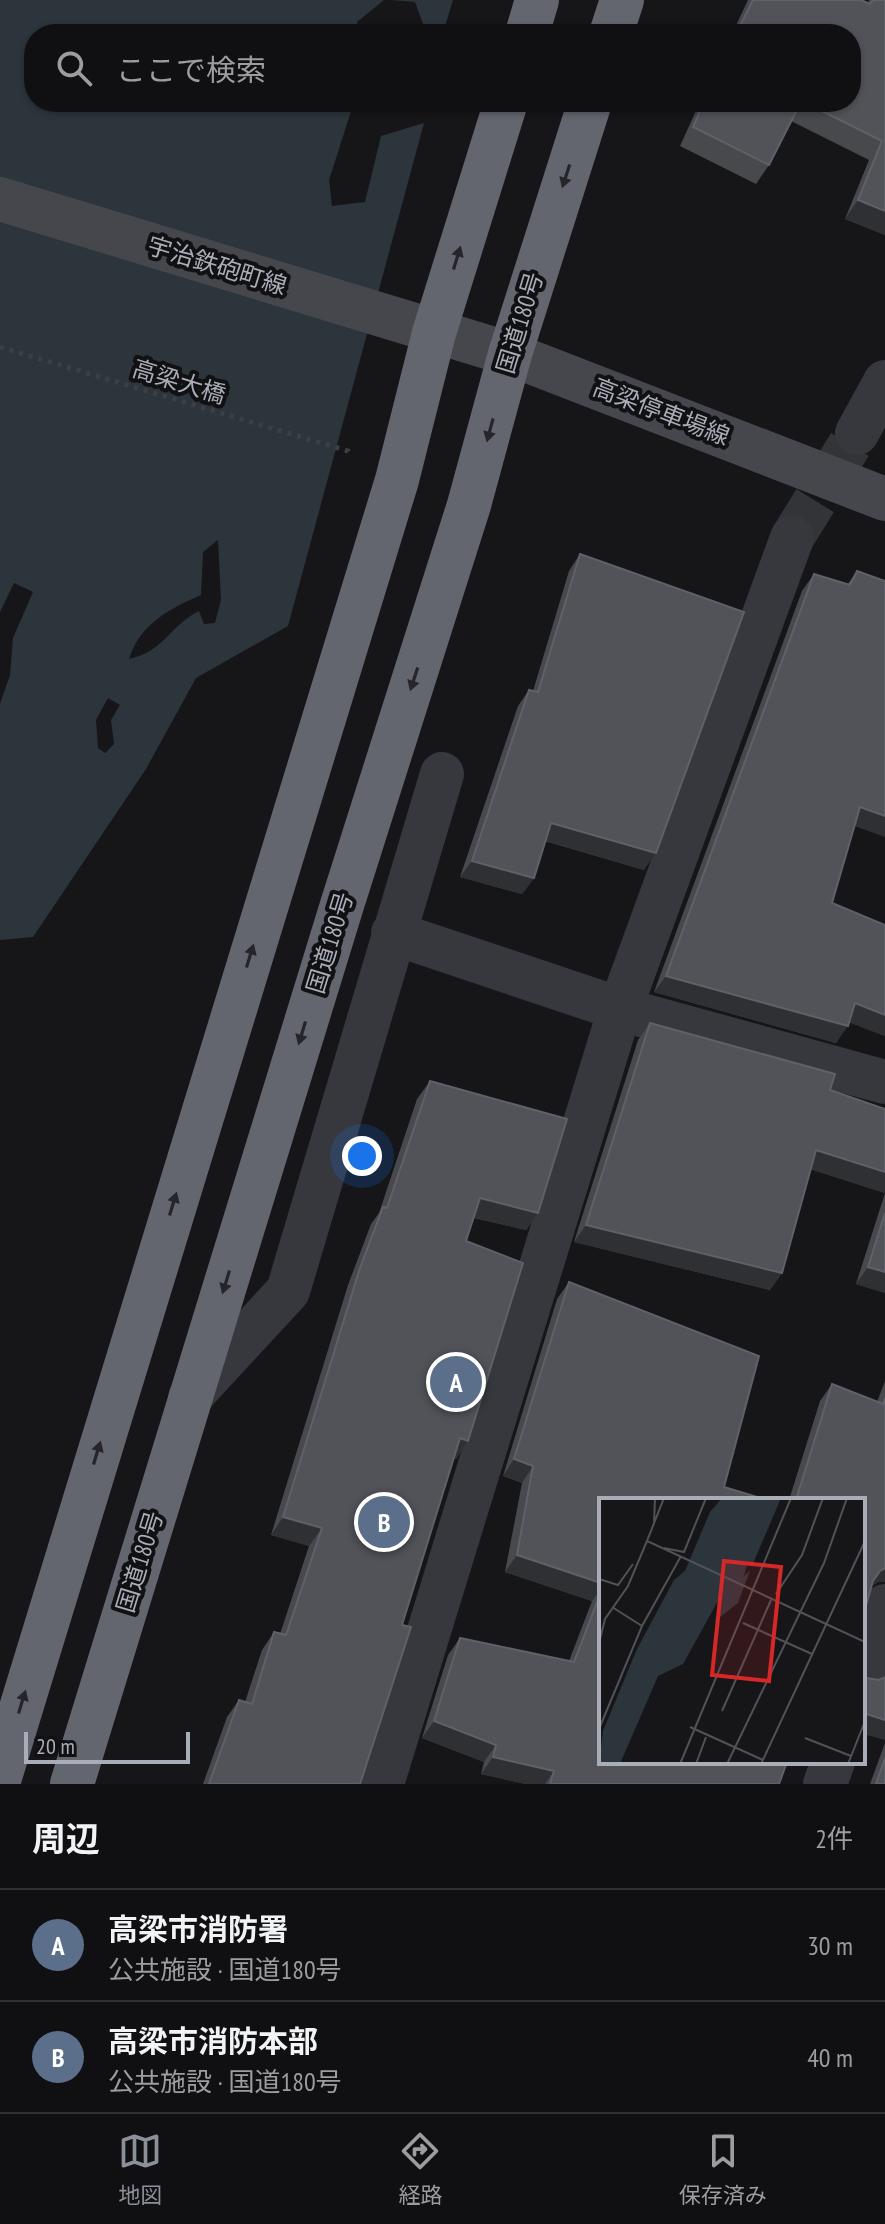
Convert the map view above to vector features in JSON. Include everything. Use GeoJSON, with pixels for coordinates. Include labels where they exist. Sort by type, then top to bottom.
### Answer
{"type":"FeatureCollection","features":[{"type":"Feature","properties":{"kind":"highway"},"geometry":{"type":"LineString","coordinates":[[530,24],[537,0]]}},
{"type":"Feature","properties":{"kind":"highway"},"geometry":{"type":"LineString","coordinates":[[614,24],[622,0]]}},
{"type":"Feature","properties":{"kind":"highway"},"geometry":{"type":"LineString","coordinates":[[0,1777],[397,480],[434,333],[503,112]]}},
{"type":"Feature","properties":{"kind":"highway","name":"国道180号"},"geometry":{"type":"LineString","coordinates":[[72,1784],[469,505],[510,354],[587,112]]}},
{"type":"Feature","properties":{"kind":"main road","name":"宇治鉄砲町線"},"geometry":{"type":"LineString","coordinates":[[0,199],[434,333]]}},
{"type":"Feature","properties":{"kind":"main road","name":"高梁停車場線"},"geometry":{"type":"LineString","coordinates":[[434,333],[510,354],[885,499]]}},
{"type":"Feature","properties":{"kind":"street"},"geometry":{"type":"LineString","coordinates":[[857,433],[885,382]]}},
{"type":"Feature","properties":{"kind":"street"},"geometry":{"type":"LineString","coordinates":[[382,1784],[620,1009],[792,538]]}},
{"type":"Feature","properties":{"kind":"street"},"geometry":{"type":"LineString","coordinates":[[190,1397],[288,1291],[442,774]]}},
{"type":"Feature","properties":{"kind":"street"},"geometry":{"type":"LineString","coordinates":[[393,933],[620,1009],[885,1082]]}},
{"type":"Feature","properties":{"kind":"street"},"geometry":{"type":"LineString","coordinates":[[865,1666],[885,1606]]}},
{"type":"Feature","properties":{"kind":"street"},"geometry":{"type":"LineString","coordinates":[[825,1784],[832,1764]]}},
{"type":"Feature","properties":{"kind":"path","name":"高梁大橋"},"geometry":{"type":"LineString","coordinates":[[0,347],[348,451]]}},
{"type":"Feature","properties":{"kind":"shaded area"},"geometry":{"type":"Polygon","coordinates":[[[0,0],[384,0],[357,24],[24,24],[24,112],[351,112],[329,180],[332,206],[365,202],[381,136],[424,123],[288,626],[196,678],[146,769],[33,937],[0,940],[0,704],[10,675],[13,638],[33,592],[14,583],[0,612],[0,0]],[[218,540],[203,552],[201,595],[167,612],[148,627],[129,659],[159,645],[180,624],[199,611],[204,624],[215,623],[221,600],[218,540]],[[108,698],[96,720],[98,748],[105,753],[114,744],[111,720],[120,705],[108,698]]]}},
{"type":"Feature","properties":{"kind":"shaded area"},"geometry":{"type":"Polygon","coordinates":[[[390,0],[453,0],[446,24],[423,24],[415,2],[390,0]]]}},
{"type":"Feature","properties":{"kind":"building"},"geometry":{"type":"Polygon","coordinates":[[[753,0],[861,0],[870,4],[873,0],[885,0],[885,211],[858,200],[882,141],[824,112],[861,112],[861,24],[741,24],[753,0]]]}},
{"type":"Feature","properties":{"kind":"building"},"geometry":{"type":"Polygon","coordinates":[[[700,112],[796,112],[769,165],[693,127],[700,112]]]}},
{"type":"Feature","properties":{"kind":"building"},"geometry":{"type":"Polygon","coordinates":[[[580,554],[744,612],[656,853],[551,823],[534,878],[472,861],[529,690],[538,692],[580,554]]]}},
{"type":"Feature","properties":{"kind":"building"},"geometry":{"type":"Polygon","coordinates":[[[857,571],[885,581],[885,816],[860,807],[832,903],[885,925],[885,1015],[855,1003],[848,1026],[666,976],[814,574],[850,585],[857,571]]]}},
{"type":"Feature","properties":{"kind":"building"},"geometry":{"type":"Polygon","coordinates":[[[650,1023],[835,1074],[830,1090],[885,1109],[885,1172],[816,1150],[782,1273],[586,1225],[650,1023]]]}},
{"type":"Feature","properties":{"kind":"building"},"geometry":{"type":"Polygon","coordinates":[[[430,1081],[567,1119],[538,1213],[480,1198],[466,1241],[523,1263],[468,1441],[460,1438],[402,1625],[411,1627],[360,1784],[209,1784],[239,1700],[252,1704],[274,1632],[286,1635],[322,1528],[283,1517],[360,1268],[383,1207],[387,1208],[430,1081]]]}},
{"type":"Feature","properties":{"kind":"building"},"geometry":{"type":"Polygon","coordinates":[[[885,1213],[885,1272],[868,1267],[885,1213]]]}},
{"type":"Feature","properties":{"kind":"building"},"geometry":{"type":"Polygon","coordinates":[[[569,1282],[759,1356],[724,1487],[760,1498],[599,1498],[599,1582],[517,1555],[533,1466],[514,1459],[569,1282]]]}},
{"type":"Feature","properties":{"kind":"building"},"geometry":{"type":"Polygon","coordinates":[[[832,1384],[883,1404],[885,1398],[885,1568],[873,1581],[865,1609],[865,1498],[797,1498],[832,1384]]]}},
{"type":"Feature","properties":{"kind":"building"},"geometry":{"type":"Polygon","coordinates":[[[599,1597],[599,1764],[786,1764],[779,1784],[550,1784],[554,1771],[493,1757],[496,1745],[434,1721],[460,1638],[574,1662],[599,1597]]]}},
{"type":"Feature","properties":{"kind":"building"},"geometry":{"type":"Polygon","coordinates":[[[865,1677],[879,1680],[885,1677],[885,1720],[865,1714],[865,1677]]]}},
{"type":"Feature","properties":{"kind":"building"},"geometry":{"type":"Polygon","coordinates":[[[885,1758],[885,1784],[876,1784],[885,1758]]]}},
{"type":"Feature","properties":{"kind":"tunnel"},"geometry":{"type":"LineString","coordinates":[[792,538],[857,433]]}},
{"type":"Feature","properties":{"kind":"place","name":"高梁市消防署"},"geometry":{"type":"Point","coordinates":[456,1382]}},
{"type":"Feature","properties":{"kind":"place","name":"高梁市消防本部"},"geometry":{"type":"Point","coordinates":[384,1522]}}]}
